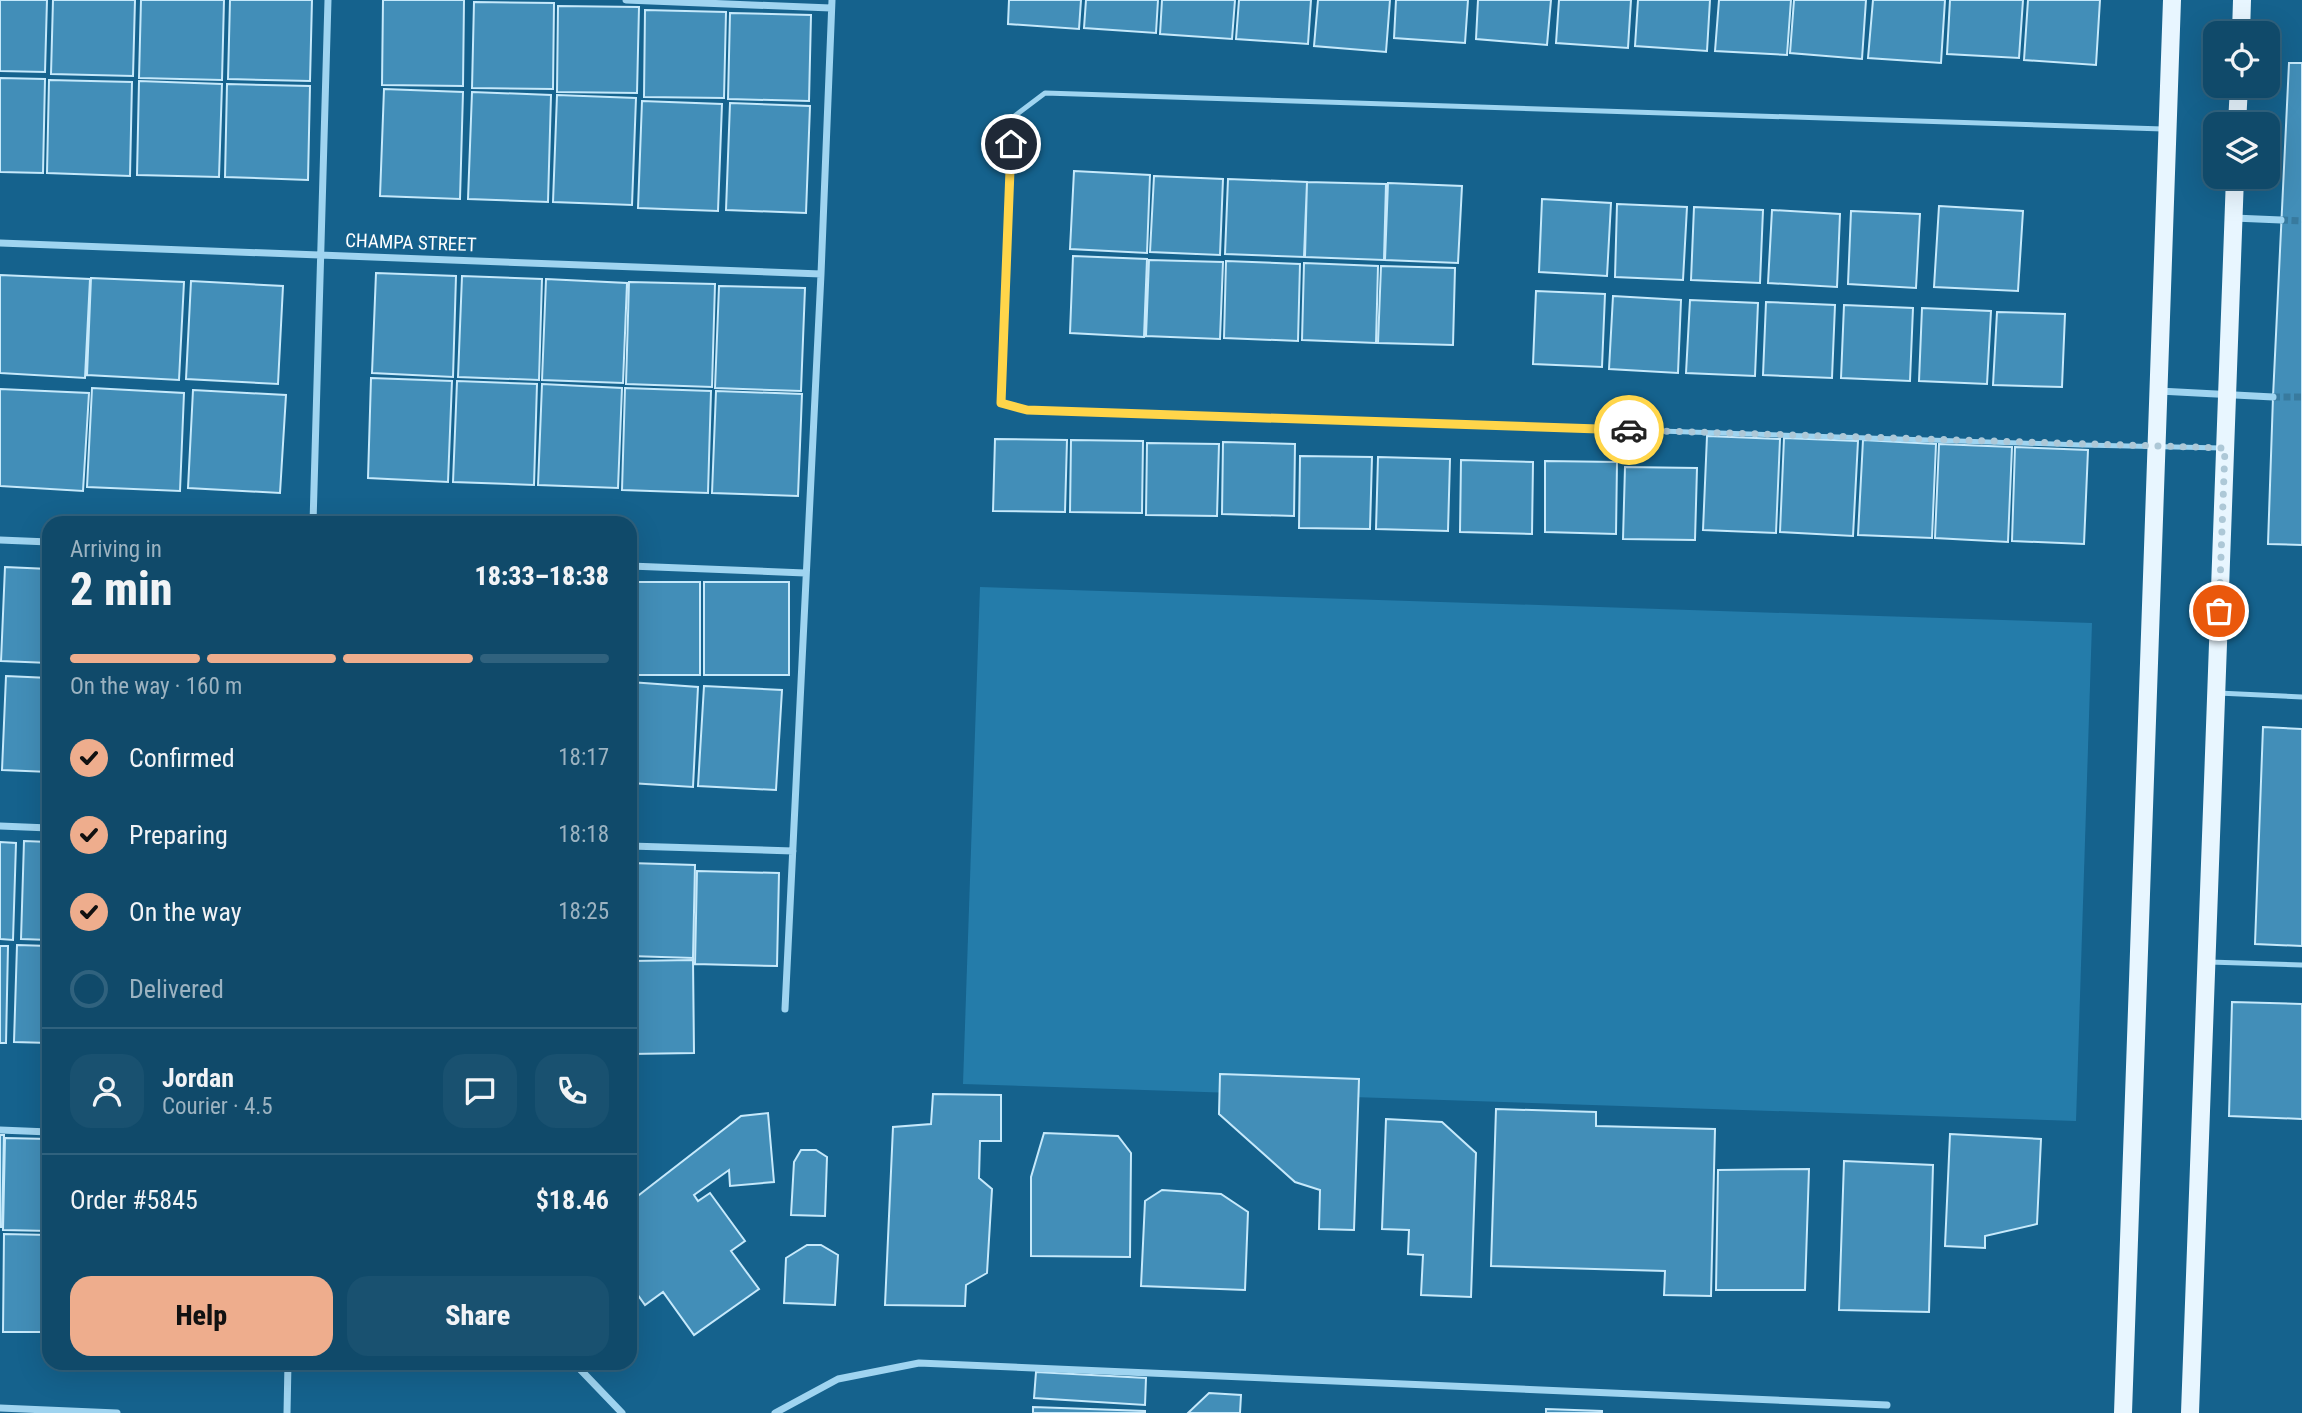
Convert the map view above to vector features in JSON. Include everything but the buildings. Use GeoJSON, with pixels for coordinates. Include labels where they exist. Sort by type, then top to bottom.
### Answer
{"type":"FeatureCollection","features":[{"type":"Feature","properties":{"kind":"main road"},"geometry":{"type":"LineString","coordinates":[[2123,1413],[2172,0]]}},
{"type":"Feature","properties":{"kind":"main road"},"geometry":{"type":"LineString","coordinates":[[2241,21],[2242,0]]}},
{"type":"Feature","properties":{"kind":"main road"},"geometry":{"type":"LineString","coordinates":[[2190,1413],[2235,189]]}},
{"type":"Feature","properties":{"kind":"street"},"geometry":{"type":"LineString","coordinates":[[313,516],[328,0]]}},
{"type":"Feature","properties":{"kind":"street"},"geometry":{"type":"LineString","coordinates":[[626,0],[832,4],[785,1009]]}},
{"type":"Feature","properties":{"kind":"street"},"geometry":{"type":"LineString","coordinates":[[2234,218],[2281,220]]}},
{"type":"Feature","properties":{"kind":"street","name":"CHAMPA STREET"},"geometry":{"type":"LineString","coordinates":[[0,243],[821,274]]}},
{"type":"Feature","properties":{"kind":"street"},"geometry":{"type":"LineString","coordinates":[[2159,391],[2273,397]]}},
{"type":"Feature","properties":{"kind":"street"},"geometry":{"type":"LineString","coordinates":[[0,540],[42,542]]}},
{"type":"Feature","properties":{"kind":"street"},"geometry":{"type":"LineString","coordinates":[[637,566],[805,573]]}},
{"type":"Feature","properties":{"kind":"street"},"geometry":{"type":"LineString","coordinates":[[0,826],[42,828]]}},
{"type":"Feature","properties":{"kind":"street"},"geometry":{"type":"LineString","coordinates":[[637,846],[793,851]]}},
{"type":"Feature","properties":{"kind":"street"},"geometry":{"type":"LineString","coordinates":[[0,1130],[42,1132]]}},
{"type":"Feature","properties":{"kind":"street"},"geometry":{"type":"LineString","coordinates":[[775,1413],[838,1379],[919,1363],[1886,1405]]}},
{"type":"Feature","properties":{"kind":"street"},"geometry":{"type":"LineString","coordinates":[[287,1413],[288,1370]]}},
{"type":"Feature","properties":{"kind":"street"},"geometry":{"type":"LineString","coordinates":[[581,1370],[622,1413]]}},
{"type":"Feature","properties":{"kind":"street"},"geometry":{"type":"LineString","coordinates":[[0,1408],[117,1413]]}},
{"type":"Feature","properties":{"kind":"lane"},"geometry":{"type":"LineString","coordinates":[[2168,129],[1045,93],[1012,118],[1001,403],[1027,410],[2225,448]]}},
{"type":"Feature","properties":{"kind":"lane"},"geometry":{"type":"LineString","coordinates":[[2216,693],[2302,697]]}},
{"type":"Feature","properties":{"kind":"lane"},"geometry":{"type":"LineString","coordinates":[[2206,962],[2302,965]]}},
{"type":"Feature","properties":{"kind":"shaded area"},"geometry":{"type":"Polygon","coordinates":[[[980,587],[2092,623],[2076,1121],[963,1084],[980,587]]]}},
{"type":"Feature","properties":{"kind":"tunnel"},"geometry":{"type":"LineString","coordinates":[[2281,220],[2302,221]]}},
{"type":"Feature","properties":{"kind":"tunnel"},"geometry":{"type":"LineString","coordinates":[[2273,397],[2302,397]]}},
{"type":"Feature","properties":{"kind":"way so far"},"geometry":{"type":"LineString","coordinates":[[1629,430],[2225,448],[2219,611]]}},
{"type":"Feature","properties":{"kind":"route"},"geometry":{"type":"LineString","coordinates":[[1011,144],[1001,403],[1027,410],[1629,430]]}}]}
